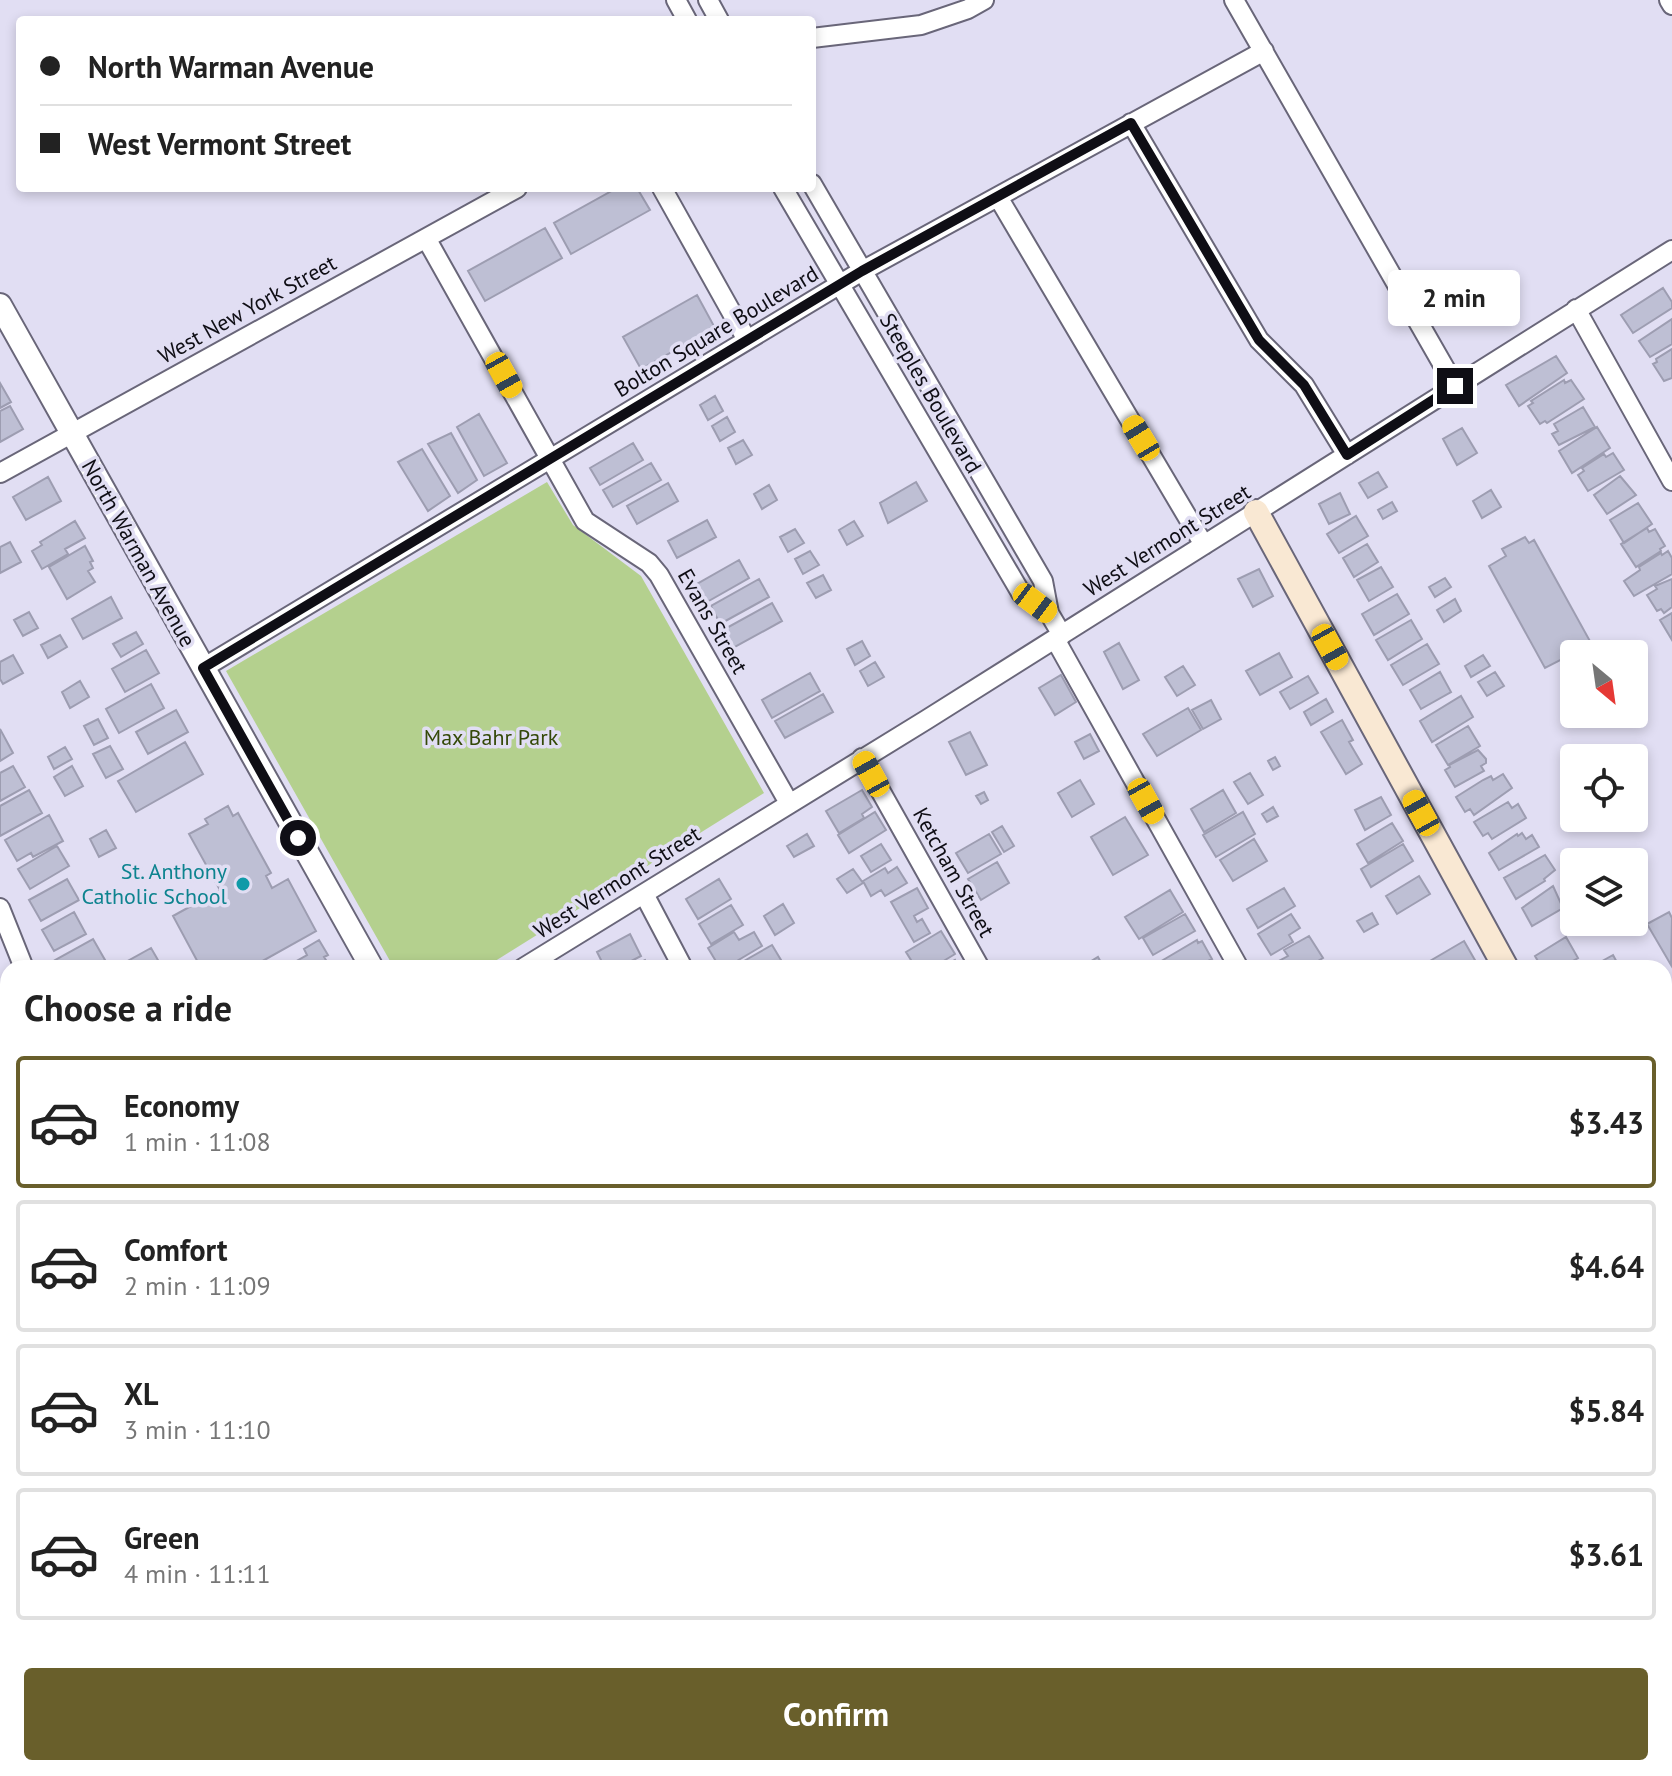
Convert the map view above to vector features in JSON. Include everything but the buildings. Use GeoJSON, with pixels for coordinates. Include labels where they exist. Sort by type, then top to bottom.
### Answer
{"type":"FeatureCollection","features":[{"type":"Feature","properties":{"kind":"main road"},"geometry":{"type":"LineString","coordinates":[[1256,512],[1502,960]]}},
{"type":"Feature","properties":{"kind":"street"},"geometry":{"type":"LineString","coordinates":[[816,37],[921,25],[968,9],[984,0]]}},
{"type":"Feature","properties":{"kind":"street"},"geometry":{"type":"LineString","coordinates":[[1234,0],[1455,386]]}},
{"type":"Feature","properties":{"kind":"street","name":"Bolton Square Boulevard"},"geometry":{"type":"LineString","coordinates":[[203,668],[862,271],[1264,51]]}},
{"type":"Feature","properties":{"kind":"street"},"geometry":{"type":"LineString","coordinates":[[1131,123],[1259,340],[1304,385],[1347,455]]}},
{"type":"Feature","properties":{"kind":"street","name":"Steeples Boulevard"},"geometry":{"type":"LineString","coordinates":[[816,191],[1043,581],[1049,613],[1058,637],[1235,960]]}},
{"type":"Feature","properties":{"kind":"street","name":"West New York Street"},"geometry":{"type":"LineString","coordinates":[[0,473],[510,192]]}},
{"type":"Feature","properties":{"kind":"street"},"geometry":{"type":"LineString","coordinates":[[664,192],[747,340]]}},
{"type":"Feature","properties":{"kind":"street","name":"Steeples Boulevard"},"geometry":{"type":"LineString","coordinates":[[785,192],[1021,593],[1049,613]]}},
{"type":"Feature","properties":{"kind":"street"},"geometry":{"type":"LineString","coordinates":[[998,197],[1204,545]]}},
{"type":"Feature","properties":{"kind":"street","name":"Evans Street"},"geometry":{"type":"LineString","coordinates":[[426,238],[585,521],[649,563],[659,575],[789,803]]}},
{"type":"Feature","properties":{"kind":"street","name":"West Vermont Street"},"geometry":{"type":"LineString","coordinates":[[536,960],[1058,637],[1672,250]]}},
{"type":"Feature","properties":{"kind":"street","name":"North Warman Avenue"},"geometry":{"type":"LineString","coordinates":[[0,305],[367,960]]}},
{"type":"Feature","properties":{"kind":"street"},"geometry":{"type":"LineString","coordinates":[[1576,309],[1672,481]]}},
{"type":"Feature","properties":{"kind":"street","name":"Ketcham Street"},"geometry":{"type":"LineString","coordinates":[[862,758],[976,960]]}},
{"type":"Feature","properties":{"kind":"street"},"geometry":{"type":"LineString","coordinates":[[644,894],[679,960]]}},
{"type":"Feature","properties":{"kind":"street"},"geometry":{"type":"LineString","coordinates":[[0,908],[21,960]]}},
{"type":"Feature","properties":{"kind":"green space","name":"Max Bahr Park"},"geometry":{"type":"Polygon","coordinates":[[[547,482],[573,525],[641,576],[764,793],[497,960],[389,960],[226,671],[547,482]]]}},
{"type":"Feature","properties":{"kind":"place","name":"St. Anthony Catholic School"},"geometry":{"type":"Point","coordinates":[243,884]}},
{"type":"Feature","properties":{"kind":"route"},"geometry":{"type":"LineString","coordinates":[[298,838],[203,668],[862,271],[1131,123],[1259,340],[1304,385],[1347,455],[1455,386]]}}]}
